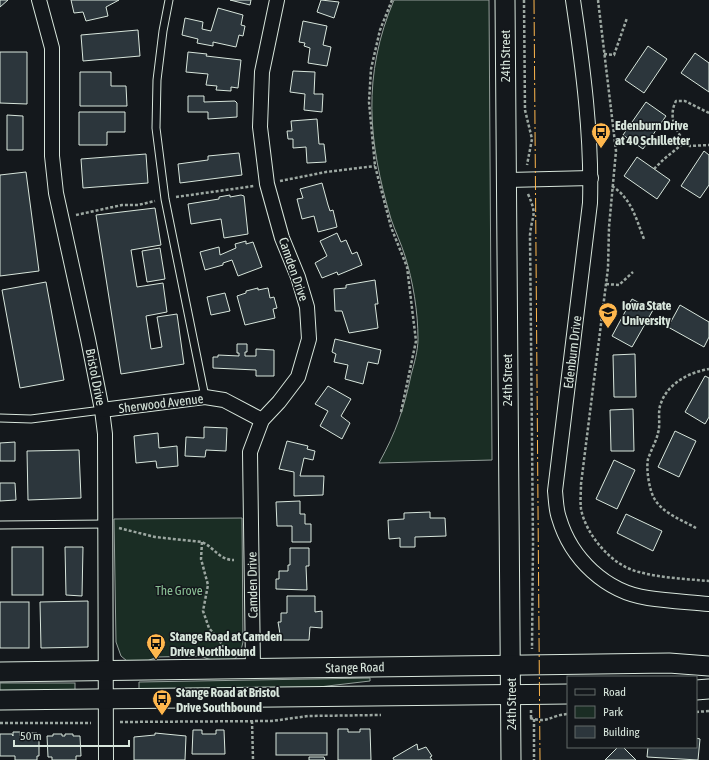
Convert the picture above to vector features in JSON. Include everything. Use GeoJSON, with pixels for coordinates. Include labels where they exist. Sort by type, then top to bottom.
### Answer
{"type":"FeatureCollection","features":[{"type":"Feature","properties":{"kind":"main road","name":"24th Street"},"geometry":{"type":"LineString","coordinates":[[505,0],[511,760]]}},
{"type":"Feature","properties":{"kind":"main road","name":"Stange Road"},"geometry":{"type":"LineString","coordinates":[[0,672],[106,672],[253,668],[669,663],[709,666]]}},
{"type":"Feature","properties":{"kind":"main road"},"geometry":{"type":"LineString","coordinates":[[697,690],[709,689]]}},
{"type":"Feature","properties":{"kind":"main road"},"geometry":{"type":"LineString","coordinates":[[0,700],[567,694]]}},
{"type":"Feature","properties":{"kind":"street","name":"Bristol Drive"},"geometry":{"type":"LineString","coordinates":[[39,0],[52,48],[52,156],[61,219],[88,339],[102,410],[105,434],[106,760]]}},
{"type":"Feature","properties":{"kind":"street","name":"Camden Drive"},"geometry":{"type":"LineString","coordinates":[[253,668],[250,452],[262,420],[279,402],[298,377],[309,339],[307,307],[298,277],[282,238],[267,184],[260,126],[262,80],[276,0]]}},
{"type":"Feature","properties":{"kind":"street","name":"Edenburn Drive"},"geometry":{"type":"LineString","coordinates":[[573,0],[591,150],[591,178],[590,203],[555,491],[559,518],[571,546],[583,563],[600,579],[624,591],[646,598],[709,604]]}},
{"type":"Feature","properties":{"kind":"street"},"geometry":{"type":"LineString","coordinates":[[506,180],[591,178]]}},
{"type":"Feature","properties":{"kind":"street","name":"Sherwood Avenue"},"geometry":{"type":"LineString","coordinates":[[102,410],[205,397],[224,400],[262,420]]}},
{"type":"Feature","properties":{"kind":"lane"},"geometry":{"type":"LineString","coordinates":[[169,0],[163,31],[157,87],[156,128],[165,199],[205,397]]}},
{"type":"Feature","properties":{"kind":"lane"},"geometry":{"type":"LineString","coordinates":[[0,418],[31,419],[102,410]]}},
{"type":"Feature","properties":{"kind":"lane"},"geometry":{"type":"LineString","coordinates":[[0,525],[106,526]]}},
{"type":"Feature","properties":{"kind":"path"},"geometry":{"type":"LineString","coordinates":[[392,0],[380,30],[370,69],[369,102],[375,166],[391,227],[407,268],[412,302],[416,341],[401,412]]}},
{"type":"Feature","properties":{"kind":"path"},"geometry":{"type":"LineString","coordinates":[[524,0],[525,110],[532,139],[531,154],[527,168]]}},
{"type":"Feature","properties":{"kind":"path"},"geometry":{"type":"LineString","coordinates":[[598,0],[616,151],[612,186],[606,284],[581,484],[581,509],[589,529],[602,548],[617,562],[637,572],[709,581]]}},
{"type":"Feature","properties":{"kind":"path"},"geometry":{"type":"LineString","coordinates":[[604,54],[614,55],[627,18]]}},
{"type":"Feature","properties":{"kind":"path"},"geometry":{"type":"LineString","coordinates":[[709,113],[685,101],[676,101],[672,109],[673,123],[685,142],[690,146],[709,145]]}},
{"type":"Feature","properties":{"kind":"path"},"geometry":{"type":"LineString","coordinates":[[654,169],[685,142]]}},
{"type":"Feature","properties":{"kind":"path"},"geometry":{"type":"LineString","coordinates":[[61,219],[122,205],[138,205],[165,199],[267,184],[326,172],[375,166]]}},
{"type":"Feature","properties":{"kind":"path"},"geometry":{"type":"LineString","coordinates":[[612,186],[618,190],[632,206],[644,239]]}},
{"type":"Feature","properties":{"kind":"path"},"geometry":{"type":"LineString","coordinates":[[528,193],[534,209],[535,217],[530,235],[533,543],[532,633]]}},
{"type":"Feature","properties":{"kind":"path"},"geometry":{"type":"LineString","coordinates":[[606,284],[619,285],[633,272]]}},
{"type":"Feature","properties":{"kind":"path"},"geometry":{"type":"LineString","coordinates":[[696,528],[667,512],[654,498],[649,482],[648,461],[658,432],[660,403],[670,389],[683,378],[698,371],[709,369]]}},
{"type":"Feature","properties":{"kind":"path"},"geometry":{"type":"LineString","coordinates":[[106,526],[123,528],[155,537],[202,542],[209,545],[220,557],[225,560],[234,560]]}},
{"type":"Feature","properties":{"kind":"path"},"geometry":{"type":"LineString","coordinates":[[202,542],[201,559],[208,585],[203,611],[209,628],[222,644],[224,653]]}},
{"type":"Feature","properties":{"kind":"path"},"geometry":{"type":"LineString","coordinates":[[697,712],[709,711]]}},
{"type":"Feature","properties":{"kind":"path"},"geometry":{"type":"LineString","coordinates":[[118,722],[252,721],[308,716],[387,714]]}},
{"type":"Feature","properties":{"kind":"path"},"geometry":{"type":"LineString","coordinates":[[534,760],[533,718],[546,721],[557,715],[567,714]]}},
{"type":"Feature","properties":{"kind":"path"},"geometry":{"type":"LineString","coordinates":[[252,721],[252,760]]}},
{"type":"Feature","properties":{"kind":"path"},"geometry":{"type":"LineString","coordinates":[[0,723],[95,722]]}},
{"type":"Feature","properties":{"kind":"green space"},"geometry":{"type":"Polygon","coordinates":[[[394,0],[489,0],[492,460],[379,463],[395,430],[402,410],[416,357],[418,339],[416,307],[408,266],[391,219],[383,191],[373,136],[373,82],[377,55],[384,28],[394,0]]]}},
{"type":"Feature","properties":{"kind":"green space","name":"The Grove"},"geometry":{"type":"Polygon","coordinates":[[[242,518],[243,642],[241,650],[235,659],[214,661],[200,656],[157,657],[142,663],[127,661],[121,656],[116,642],[114,519],[242,518]]]}},
{"type":"Feature","properties":{"kind":"green space"},"geometry":{"type":"Polygon","coordinates":[[[370,678],[370,681],[285,691],[139,694],[139,682],[370,678]]]}},
{"type":"Feature","properties":{"kind":"green space"},"geometry":{"type":"Polygon","coordinates":[[[0,683],[75,683],[75,694],[0,694],[0,683]]]}},
{"type":"Feature","properties":{"kind":"building"},"geometry":{"type":"Polygon","coordinates":[[[0,0],[8,0],[0,7],[0,0]]]}},
{"type":"Feature","properties":{"kind":"building"},"geometry":{"type":"Polygon","coordinates":[[[71,0],[119,0],[106,7],[108,16],[86,21],[83,12],[74,13],[71,0]]]}},
{"type":"Feature","properties":{"kind":"building"},"geometry":{"type":"Polygon","coordinates":[[[230,0],[251,0],[250,5],[230,0]]]}},
{"type":"Feature","properties":{"kind":"building"},"geometry":{"type":"Polygon","coordinates":[[[321,0],[339,2],[334,18],[317,12],[321,0]]]}},
{"type":"Feature","properties":{"kind":"building"},"geometry":{"type":"Polygon","coordinates":[[[218,8],[243,15],[241,25],[245,26],[243,36],[239,35],[236,47],[213,42],[213,46],[197,43],[198,39],[182,35],[185,18],[203,22],[202,29],[211,31],[218,8]]]}},
{"type":"Feature","properties":{"kind":"building"},"geometry":{"type":"Polygon","coordinates":[[[303,21],[327,26],[323,45],[331,47],[327,66],[308,63],[310,48],[304,46],[305,43],[299,42],[303,21]]]}},
{"type":"Feature","properties":{"kind":"building"},"geometry":{"type":"Polygon","coordinates":[[[138,30],[140,56],[83,61],[81,35],[138,30]]]}},
{"type":"Feature","properties":{"kind":"building"},"geometry":{"type":"Polygon","coordinates":[[[648,46],[667,59],[644,93],[625,80],[648,46]]]}},
{"type":"Feature","properties":{"kind":"building"},"geometry":{"type":"Polygon","coordinates":[[[0,52],[27,52],[27,104],[0,103],[0,52]]]}},
{"type":"Feature","properties":{"kind":"building"},"geometry":{"type":"Polygon","coordinates":[[[188,52],[207,54],[206,56],[241,60],[238,88],[231,87],[231,91],[216,90],[217,86],[206,85],[208,74],[186,72],[188,52]]]}},
{"type":"Feature","properties":{"kind":"building"},"geometry":{"type":"Polygon","coordinates":[[[695,53],[709,63],[709,92],[681,73],[695,53]]]}},
{"type":"Feature","properties":{"kind":"building"},"geometry":{"type":"Polygon","coordinates":[[[293,71],[315,72],[314,94],[323,94],[322,112],[304,110],[305,94],[290,92],[293,71]]]}},
{"type":"Feature","properties":{"kind":"building"},"geometry":{"type":"Polygon","coordinates":[[[80,72],[111,72],[111,86],[126,86],[127,106],[80,106],[80,72]]]}},
{"type":"Feature","properties":{"kind":"building"},"geometry":{"type":"Polygon","coordinates":[[[188,96],[204,96],[204,102],[235,101],[237,103],[237,117],[208,119],[208,112],[188,112],[188,96]]]}},
{"type":"Feature","properties":{"kind":"building"},"geometry":{"type":"Polygon","coordinates":[[[646,102],[666,116],[643,149],[623,135],[646,102]]]}},
{"type":"Feature","properties":{"kind":"building"},"geometry":{"type":"Polygon","coordinates":[[[79,112],[125,112],[125,132],[107,132],[107,145],[79,145],[79,112]]]}},
{"type":"Feature","properties":{"kind":"building"},"geometry":{"type":"Polygon","coordinates":[[[7,115],[23,116],[23,150],[7,150],[7,115]]]}},
{"type":"Feature","properties":{"kind":"building"},"geometry":{"type":"Polygon","coordinates":[[[317,119],[319,144],[324,144],[326,162],[307,163],[306,147],[293,148],[293,139],[288,139],[287,131],[292,131],[291,121],[317,119]]]}},
{"type":"Feature","properties":{"kind":"building"},"geometry":{"type":"Polygon","coordinates":[[[704,151],[709,155],[709,185],[700,198],[681,186],[704,151]]]}},
{"type":"Feature","properties":{"kind":"building"},"geometry":{"type":"Polygon","coordinates":[[[239,153],[242,175],[180,183],[178,164],[208,160],[208,156],[239,153]]]}},
{"type":"Feature","properties":{"kind":"building"},"geometry":{"type":"Polygon","coordinates":[[[146,154],[148,183],[83,188],[81,159],[146,154]]]}},
{"type":"Feature","properties":{"kind":"building"},"geometry":{"type":"Polygon","coordinates":[[[637,157],[670,180],[657,199],[624,176],[637,157]]]}},
{"type":"Feature","properties":{"kind":"building"},"geometry":{"type":"Polygon","coordinates":[[[26,172],[39,271],[0,276],[0,175],[26,172]]]}},
{"type":"Feature","properties":{"kind":"building"},"geometry":{"type":"Polygon","coordinates":[[[322,183],[330,211],[333,210],[337,227],[318,232],[314,216],[302,219],[297,199],[303,198],[300,189],[322,183]]]}},
{"type":"Feature","properties":{"kind":"building"},"geometry":{"type":"Polygon","coordinates":[[[230,195],[230,197],[241,195],[244,196],[248,234],[224,238],[221,219],[191,224],[188,204],[219,199],[219,197],[230,195]]]}},
{"type":"Feature","properties":{"kind":"building"},"geometry":{"type":"Polygon","coordinates":[[[155,208],[161,245],[131,250],[137,287],[163,283],[167,312],[146,316],[151,349],[162,347],[157,317],[177,314],[184,364],[121,374],[96,215],[155,208]]]}},
{"type":"Feature","properties":{"kind":"building"},"geometry":{"type":"Polygon","coordinates":[[[337,233],[341,242],[346,240],[352,254],[357,252],[362,265],[338,275],[337,272],[322,278],[315,263],[327,256],[320,241],[337,233]]]}},
{"type":"Feature","properties":{"kind":"building"},"geometry":{"type":"Polygon","coordinates":[[[246,241],[246,244],[253,242],[262,267],[238,276],[232,260],[223,263],[223,265],[205,270],[200,252],[219,247],[220,255],[236,248],[235,244],[246,241]]]}},
{"type":"Feature","properties":{"kind":"building"},"geometry":{"type":"Polygon","coordinates":[[[160,248],[165,279],[147,282],[142,251],[160,248]]]}},
{"type":"Feature","properties":{"kind":"building"},"geometry":{"type":"Polygon","coordinates":[[[375,280],[378,304],[375,304],[378,328],[349,333],[342,311],[335,311],[334,289],[346,288],[346,285],[375,280]]]}},
{"type":"Feature","properties":{"kind":"building"},"geometry":{"type":"Polygon","coordinates":[[[46,282],[64,380],[20,388],[2,290],[46,282]]]}},
{"type":"Feature","properties":{"kind":"building"},"geometry":{"type":"Polygon","coordinates":[[[258,288],[258,290],[268,288],[270,298],[274,297],[277,308],[273,309],[275,318],[245,325],[237,296],[246,293],[246,291],[258,288]]]}},
{"type":"Feature","properties":{"kind":"building"},"geometry":{"type":"Polygon","coordinates":[[[225,293],[230,311],[211,315],[207,297],[225,293]]]}},
{"type":"Feature","properties":{"kind":"building"},"geometry":{"type":"Polygon","coordinates":[[[632,299],[653,310],[632,347],[612,336],[632,299]]]}},
{"type":"Feature","properties":{"kind":"building"},"geometry":{"type":"Polygon","coordinates":[[[680,305],[709,322],[709,337],[704,347],[668,327],[680,305]]]}},
{"type":"Feature","properties":{"kind":"building"},"geometry":{"type":"Polygon","coordinates":[[[335,339],[381,350],[378,364],[368,362],[363,384],[345,379],[348,365],[334,362],[336,354],[332,352],[335,339]]]}},
{"type":"Feature","properties":{"kind":"building"},"geometry":{"type":"Polygon","coordinates":[[[237,344],[247,344],[247,352],[245,352],[245,356],[256,356],[256,349],[274,350],[274,376],[256,376],[256,370],[213,368],[213,357],[218,357],[218,355],[239,356],[239,353],[237,353],[237,344]]]}},
{"type":"Feature","properties":{"kind":"building"},"geometry":{"type":"Polygon","coordinates":[[[635,354],[636,397],[614,397],[613,355],[635,354]]]}},
{"type":"Feature","properties":{"kind":"building"},"geometry":{"type":"Polygon","coordinates":[[[705,376],[709,378],[709,417],[705,424],[685,412],[705,376]]]}},
{"type":"Feature","properties":{"kind":"building"},"geometry":{"type":"Polygon","coordinates":[[[328,386],[351,399],[341,416],[350,423],[342,439],[320,426],[328,411],[315,404],[328,386]]]}},
{"type":"Feature","properties":{"kind":"building"},"geometry":{"type":"Polygon","coordinates":[[[633,409],[634,451],[611,451],[610,410],[633,409]]]}},
{"type":"Feature","properties":{"kind":"building"},"geometry":{"type":"Polygon","coordinates":[[[204,427],[227,428],[226,451],[206,450],[205,457],[185,456],[186,437],[204,438],[204,427]]]}},
{"type":"Feature","properties":{"kind":"building"},"geometry":{"type":"Polygon","coordinates":[[[675,431],[696,441],[679,477],[658,467],[675,431]]]}},
{"type":"Feature","properties":{"kind":"building"},"geometry":{"type":"Polygon","coordinates":[[[158,433],[159,448],[177,446],[178,466],[157,468],[156,461],[136,463],[134,436],[158,433]]]}},
{"type":"Feature","properties":{"kind":"building"},"geometry":{"type":"Polygon","coordinates":[[[287,441],[308,446],[307,449],[315,451],[313,460],[304,458],[300,476],[324,476],[323,495],[294,496],[294,472],[279,469],[287,441]]]}},
{"type":"Feature","properties":{"kind":"building"},"geometry":{"type":"Polygon","coordinates":[[[15,442],[15,461],[0,461],[0,443],[15,442]]]}},
{"type":"Feature","properties":{"kind":"building"},"geometry":{"type":"Polygon","coordinates":[[[79,450],[81,498],[28,500],[27,451],[79,450]]]}},
{"type":"Feature","properties":{"kind":"building"},"geometry":{"type":"Polygon","coordinates":[[[614,460],[635,470],[617,509],[596,499],[614,460]]]}},
{"type":"Feature","properties":{"kind":"building"},"geometry":{"type":"Polygon","coordinates":[[[0,483],[15,483],[16,500],[0,501],[0,483]]]}},
{"type":"Feature","properties":{"kind":"building"},"geometry":{"type":"Polygon","coordinates":[[[300,501],[300,514],[305,514],[305,524],[311,524],[311,542],[292,542],[292,526],[277,526],[276,502],[300,501]]]}},
{"type":"Feature","properties":{"kind":"building"},"geometry":{"type":"Polygon","coordinates":[[[430,512],[430,518],[445,518],[446,536],[415,537],[415,547],[400,547],[400,538],[389,539],[388,520],[404,519],[404,513],[430,512]]]}},
{"type":"Feature","properties":{"kind":"building"},"geometry":{"type":"Polygon","coordinates":[[[626,514],[662,531],[653,551],[617,533],[626,514]]]}},
{"type":"Feature","properties":{"kind":"building"},"geometry":{"type":"Polygon","coordinates":[[[12,547],[43,547],[43,595],[12,595],[12,547]]]}},
{"type":"Feature","properties":{"kind":"building"},"geometry":{"type":"Polygon","coordinates":[[[65,547],[83,547],[82,596],[66,595],[65,547]]]}},
{"type":"Feature","properties":{"kind":"building"},"geometry":{"type":"Polygon","coordinates":[[[290,548],[309,548],[309,566],[306,566],[307,590],[276,589],[276,579],[279,579],[279,571],[288,571],[288,565],[290,565],[290,548]]]}},
{"type":"Feature","properties":{"kind":"building"},"geometry":{"type":"Polygon","coordinates":[[[287,596],[315,596],[315,612],[322,611],[322,628],[310,627],[309,640],[281,640],[278,622],[281,622],[281,613],[287,613],[287,596]]]}},
{"type":"Feature","properties":{"kind":"building"},"geometry":{"type":"Polygon","coordinates":[[[88,601],[88,647],[41,648],[40,602],[88,601]]]}},
{"type":"Feature","properties":{"kind":"building"},"geometry":{"type":"Polygon","coordinates":[[[0,602],[29,602],[29,648],[0,648],[0,602]]]}},
{"type":"Feature","properties":{"kind":"building"},"geometry":{"type":"Polygon","coordinates":[[[338,729],[348,729],[348,732],[360,732],[360,729],[370,729],[371,760],[338,760],[338,729]]]}},
{"type":"Feature","properties":{"kind":"building"},"geometry":{"type":"Polygon","coordinates":[[[193,730],[202,730],[202,734],[216,734],[216,730],[224,730],[225,754],[192,754],[193,730]]]}},
{"type":"Feature","properties":{"kind":"building"},"geometry":{"type":"Polygon","coordinates":[[[13,732],[20,732],[20,736],[30,736],[30,733],[37,733],[37,736],[39,736],[39,756],[37,756],[37,760],[15,760],[15,756],[0,756],[0,734],[12,734],[13,736],[13,732]]]}},
{"type":"Feature","properties":{"kind":"building"},"geometry":{"type":"Polygon","coordinates":[[[155,733],[186,736],[185,760],[134,760],[134,737],[155,735],[155,733]]]}},
{"type":"Feature","properties":{"kind":"building"},"geometry":{"type":"Polygon","coordinates":[[[276,733],[327,733],[327,755],[276,755],[276,733]]]}},
{"type":"Feature","properties":{"kind":"building"},"geometry":{"type":"Polygon","coordinates":[[[53,734],[62,734],[62,736],[65,736],[65,734],[73,734],[73,736],[80,736],[81,756],[76,756],[76,760],[52,760],[52,757],[48,757],[47,736],[53,736],[53,734]]]}},
{"type":"Feature","properties":{"kind":"building"},"geometry":{"type":"Polygon","coordinates":[[[697,738],[700,739],[698,760],[647,757],[648,748],[697,748],[697,738]]]}},
{"type":"Feature","properties":{"kind":"building"},"geometry":{"type":"Polygon","coordinates":[[[417,744],[418,750],[426,747],[432,756],[430,757],[432,760],[394,760],[393,758],[417,744]]]}},
{"type":"Feature","properties":{"kind":"building"},"geometry":{"type":"Polygon","coordinates":[[[617,748],[624,748],[636,760],[605,760],[617,748]]]}},
{"type":"Feature","properties":{"kind":"building"},"geometry":{"type":"Polygon","coordinates":[[[309,757],[324,757],[325,760],[309,760],[309,757]]]}},
{"type":"Feature","properties":{"kind":"power"},"geometry":{"type":"LineString","coordinates":[[534,0],[540,760]]}},
{"type":"Feature","properties":{"kind":"place","name":"Edenburn Drive at 40 Schilletter"},"geometry":{"type":"Point","coordinates":[601,149]}},
{"type":"Feature","properties":{"kind":"place","name":"Iowa State University"},"geometry":{"type":"Point","coordinates":[608,329]}},
{"type":"Feature","properties":{"kind":"place","name":"Stange Road at Camden Drive Northbound"},"geometry":{"type":"Point","coordinates":[156,660]}},
{"type":"Feature","properties":{"kind":"place","name":"Stange Road at Bristol Drive Southbound"},"geometry":{"type":"Point","coordinates":[162,716]}}]}
